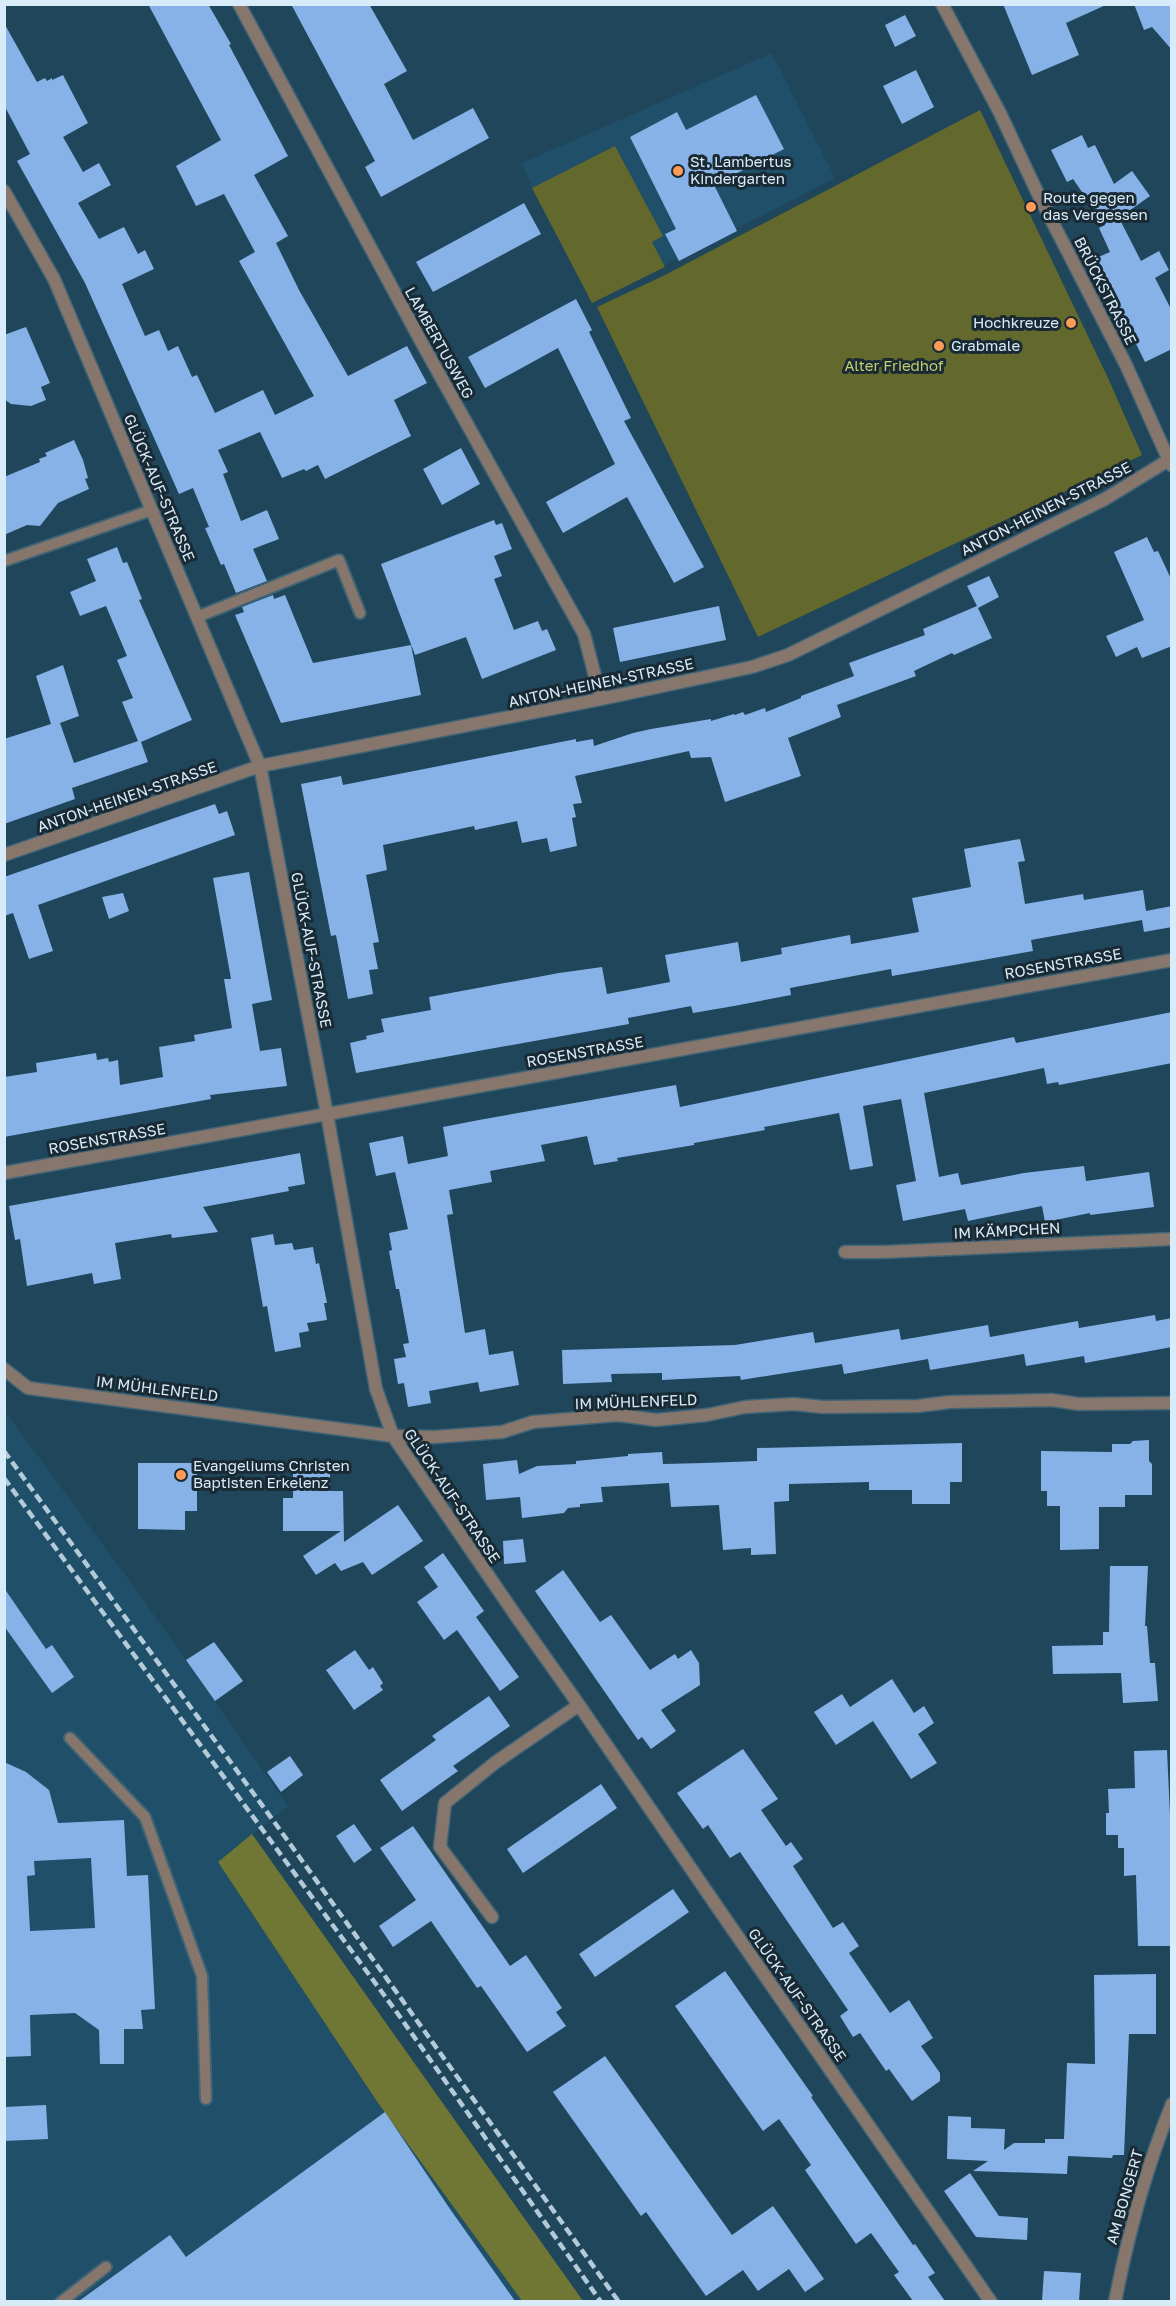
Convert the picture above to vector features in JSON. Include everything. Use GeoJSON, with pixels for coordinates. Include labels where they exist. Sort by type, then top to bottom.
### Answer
{"type":"FeatureCollection","features":[{"type":"Feature","properties":{"kind":"street","name":"LAMBERTUSWEG"},"geometry":{"type":"LineString","coordinates":[[239,4],[423,345],[584,634],[601,699]]}},
{"type":"Feature","properties":{"kind":"street","name":"BRÜCKSTRASSE"},"geometry":{"type":"LineString","coordinates":[[942,4],[1000,113],[1039,196],[1126,365],[1171,461]]}},
{"type":"Feature","properties":{"kind":"street","name":"GLÜCK-AUF-STRASSE"},"geometry":{"type":"LineString","coordinates":[[4,191],[54,279],[260,766],[327,1114],[376,1389],[393,1436],[991,2301]]}},
{"type":"Feature","properties":{"kind":"street","name":"ANTON-HEINEN-STRASSE"},"geometry":{"type":"LineString","coordinates":[[4,855],[260,766],[601,699],[752,667],[788,655],[1105,499],[1171,461]]}},
{"type":"Feature","properties":{"kind":"street","name":"ROSENSTRASSE"},"geometry":{"type":"LineString","coordinates":[[4,1173],[1172,960]]}},
{"type":"Feature","properties":{"kind":"street","name":"IM KÄMPCHEN"},"geometry":{"type":"LineString","coordinates":[[845,1252],[1172,1239]]}},
{"type":"Feature","properties":{"kind":"street","name":"IM MÜHLENFELD"},"geometry":{"type":"LineString","coordinates":[[4,1369],[28,1388],[393,1436],[434,1437],[502,1432],[533,1422],[618,1415],[656,1420],[706,1415],[745,1407],[794,1404],[824,1407],[918,1406],[950,1402],[1052,1400],[1079,1404],[1172,1403]]}},
{"type":"Feature","properties":{"kind":"street"},"geometry":{"type":"LineString","coordinates":[[492,1917],[441,1847],[445,1803],[496,1762],[579,1705]]}},
{"type":"Feature","properties":{"kind":"street","name":"AM BONGERT"},"geometry":{"type":"LineString","coordinates":[[1115,2301],[1126,2244],[1142,2184],[1172,2104]]}},
{"type":"Feature","properties":{"kind":"lane"},"geometry":{"type":"LineString","coordinates":[[4,561],[152,510]]}},
{"type":"Feature","properties":{"kind":"lane"},"geometry":{"type":"LineString","coordinates":[[197,617],[339,560],[360,613]]}},
{"type":"Feature","properties":{"kind":"lane"},"geometry":{"type":"LineString","coordinates":[[70,1738],[145,1817],[202,1976],[206,2099]]}},
{"type":"Feature","properties":{"kind":"lane"},"geometry":{"type":"LineString","coordinates":[[61,2301],[106,2267]]}},
{"type":"Feature","properties":{"kind":"shaded area","name":"St. Lambertus Kindergarten"},"geometry":{"type":"Polygon","coordinates":[[[772,53],[835,178],[592,303],[532,188],[522,163],[772,53]]]}},
{"type":"Feature","properties":{"kind":"shaded area"},"geometry":{"type":"Polygon","coordinates":[[[4,1410],[140,1595],[288,1806],[218,1862],[378,2103],[522,2301],[5,2301],[4,1410]]]}},
{"type":"Feature","properties":{"kind":"green space","name":"Alter Friedhof"},"geometry":{"type":"Polygon","coordinates":[[[980,110],[1108,378],[1142,455],[758,637],[597,307],[663,276],[980,110]]]}},
{"type":"Feature","properties":{"kind":"green space"},"geometry":{"type":"Polygon","coordinates":[[[615,146],[663,236],[652,242],[665,267],[592,303],[532,188],[615,146]]]}},
{"type":"Feature","properties":{"kind":"green space"},"geometry":{"type":"Polygon","coordinates":[[[252,1834],[583,2301],[522,2301],[378,2103],[218,1862],[252,1834]]]}},
{"type":"Feature","properties":{"kind":"building"},"geometry":{"type":"Polygon","coordinates":[[[148,4],[208,4],[231,44],[229,45],[288,156],[254,175],[288,236],[276,243],[299,290],[348,376],[407,346],[427,383],[394,400],[411,436],[325,479],[318,465],[282,478],[260,432],[218,450],[228,472],[223,474],[241,521],[267,510],[279,539],[253,549],[267,581],[236,593],[205,528],[209,527],[193,488],[179,494],[85,283],[17,161],[30,154],[4,105],[4,23],[37,82],[45,78],[47,81],[52,78],[52,80],[63,75],[88,123],[63,137],[83,172],[99,163],[111,185],[78,203],[99,239],[124,227],[138,254],[145,250],[154,269],[122,284],[145,336],[159,330],[168,351],[178,346],[192,377],[197,375],[215,413],[263,390],[275,415],[314,396],[239,261],[255,252],[224,194],[196,206],[176,166],[221,140],[148,4]]]}},
{"type":"Feature","properties":{"kind":"building"},"geometry":{"type":"Polygon","coordinates":[[[291,4],[369,4],[407,71],[384,84],[413,140],[473,108],[489,138],[381,197],[365,167],[375,161],[291,4]]]}},
{"type":"Feature","properties":{"kind":"building"},"geometry":{"type":"Polygon","coordinates":[[[1003,4],[1108,4],[1066,23],[1079,55],[1032,75],[1003,4]]]}},
{"type":"Feature","properties":{"kind":"building"},"geometry":{"type":"Polygon","coordinates":[[[1134,4],[1172,4],[1172,50],[1152,27],[1144,30],[1134,4]]]}},
{"type":"Feature","properties":{"kind":"building"},"geometry":{"type":"Polygon","coordinates":[[[905,15],[916,36],[895,47],[885,25],[905,15]]]}},
{"type":"Feature","properties":{"kind":"building"},"geometry":{"type":"Polygon","coordinates":[[[916,70],[934,107],[902,124],[883,86],[916,70]]]}},
{"type":"Feature","properties":{"kind":"building"},"geometry":{"type":"Polygon","coordinates":[[[756,95],[784,149],[714,185],[737,231],[679,261],[665,234],[676,229],[630,137],[677,112],[686,130],[756,95]]]}},
{"type":"Feature","properties":{"kind":"building"},"geometry":{"type":"Polygon","coordinates":[[[1082,135],[1088,148],[1095,145],[1114,184],[1132,171],[1150,196],[1119,218],[1141,261],[1159,251],[1169,270],[1155,278],[1172,311],[1172,349],[1145,362],[1094,259],[1110,252],[1099,228],[1105,225],[1073,179],[1067,182],[1051,150],[1082,135]]]}},
{"type":"Feature","properties":{"kind":"building"},"geometry":{"type":"Polygon","coordinates":[[[524,203],[541,234],[433,292],[416,262],[524,203]]]}},
{"type":"Feature","properties":{"kind":"building"},"geometry":{"type":"Polygon","coordinates":[[[576,299],[592,330],[589,332],[631,418],[624,421],[704,567],[674,583],[627,497],[563,533],[546,502],[615,464],[558,348],[485,388],[468,357],[576,299]]]}},
{"type":"Feature","properties":{"kind":"building"},"geometry":{"type":"Polygon","coordinates":[[[26,327],[50,383],[41,387],[46,400],[31,406],[11,404],[4,399],[4,335],[26,327]]]}},
{"type":"Feature","properties":{"kind":"building"},"geometry":{"type":"Polygon","coordinates":[[[74,440],[83,460],[88,478],[85,479],[89,489],[58,503],[40,526],[27,525],[4,535],[4,477],[40,462],[39,459],[47,456],[45,453],[74,440]]]}},
{"type":"Feature","properties":{"kind":"building"},"geometry":{"type":"Polygon","coordinates":[[[461,448],[480,484],[442,505],[423,469],[461,448]]]}},
{"type":"Feature","properties":{"kind":"building"},"geometry":{"type":"Polygon","coordinates":[[[494,520],[496,525],[502,523],[512,549],[494,556],[502,576],[494,579],[514,630],[538,621],[542,631],[547,629],[556,650],[482,679],[466,637],[415,655],[381,564],[494,520]]]}},
{"type":"Feature","properties":{"kind":"building"},"geometry":{"type":"Polygon","coordinates":[[[1147,537],[1154,552],[1158,551],[1172,581],[1172,646],[1142,658],[1137,647],[1116,657],[1106,636],[1144,620],[1114,552],[1147,537]]]}},
{"type":"Feature","properties":{"kind":"building"},"geometry":{"type":"Polygon","coordinates":[[[117,547],[123,563],[127,562],[142,599],[139,600],[192,720],[141,742],[148,762],[72,788],[75,799],[4,824],[4,739],[51,724],[36,676],[63,665],[79,716],[60,723],[74,763],[138,741],[122,702],[133,698],[117,660],[127,656],[106,606],[80,616],[70,592],[96,581],[87,559],[117,547]]]}},
{"type":"Feature","properties":{"kind":"building"},"geometry":{"type":"Polygon","coordinates":[[[989,576],[999,597],[978,608],[992,638],[914,671],[916,676],[837,705],[841,717],[788,738],[801,776],[725,802],[711,757],[691,758],[689,751],[575,776],[582,803],[573,804],[576,817],[572,818],[577,846],[550,852],[547,838],[522,843],[517,821],[475,830],[474,826],[383,845],[387,870],[366,875],[379,942],[373,943],[378,969],[369,970],[373,994],[348,999],[336,935],[331,936],[301,784],[341,776],[343,785],[576,739],[576,742],[593,739],[594,746],[651,729],[711,719],[711,721],[743,712],[745,715],[765,708],[766,712],[854,676],[849,663],[925,635],[923,629],[977,606],[967,586],[989,576]]]}},
{"type":"Feature","properties":{"kind":"building"},"geometry":{"type":"Polygon","coordinates":[[[273,595],[274,599],[285,595],[313,663],[411,645],[421,695],[281,723],[235,615],[244,612],[242,607],[273,595]]]}},
{"type":"Feature","properties":{"kind":"building"},"geometry":{"type":"Polygon","coordinates":[[[719,606],[726,640],[620,662],[613,628],[719,606]]]}},
{"type":"Feature","properties":{"kind":"building"},"geometry":{"type":"Polygon","coordinates":[[[215,804],[219,814],[227,811],[235,835],[38,905],[53,951],[29,959],[13,913],[4,916],[4,877],[215,804]]]}},
{"type":"Feature","properties":{"kind":"building"},"geometry":{"type":"Polygon","coordinates":[[[1020,839],[1025,861],[1018,862],[1025,904],[1083,894],[1084,900],[1143,890],[1146,911],[1172,906],[1172,927],[1144,932],[1142,920],[1031,940],[1033,951],[892,976],[891,969],[790,988],[791,995],[693,1013],[691,1006],[628,1018],[629,1024],[356,1073],[350,1043],[384,1032],[381,1019],[431,1010],[429,997],[602,967],[607,994],[670,982],[665,955],[738,942],[741,962],[782,954],[781,948],[850,935],[851,944],[919,932],[912,898],[971,887],[964,849],[1020,839]]]}},
{"type":"Feature","properties":{"kind":"building"},"geometry":{"type":"Polygon","coordinates":[[[249,872],[272,1000],[252,1004],[260,1051],[281,1048],[287,1086],[210,1095],[211,1099],[4,1137],[4,1077],[37,1072],[36,1063],[96,1053],[97,1060],[108,1058],[109,1062],[118,1060],[120,1085],[163,1077],[159,1047],[195,1041],[194,1035],[232,1028],[224,979],[231,979],[213,878],[249,872]]]}},
{"type":"Feature","properties":{"kind":"building"},"geometry":{"type":"Polygon","coordinates":[[[123,893],[129,911],[109,919],[102,897],[123,893]]]}},
{"type":"Feature","properties":{"kind":"building"},"geometry":{"type":"Polygon","coordinates":[[[1172,1012],[1172,1063],[1059,1085],[1058,1082],[1047,1084],[1044,1068],[924,1093],[939,1177],[958,1173],[961,1185],[1024,1173],[1084,1166],[1086,1181],[1149,1172],[1154,1207],[1090,1215],[1090,1213],[1045,1222],[1042,1206],[968,1221],[965,1209],[903,1221],[896,1185],[916,1181],[901,1099],[863,1106],[873,1166],[850,1170],[839,1113],[764,1127],[765,1130],[694,1143],[694,1145],[617,1158],[618,1161],[594,1165],[587,1136],[541,1145],[545,1161],[490,1171],[492,1182],[449,1190],[453,1214],[447,1215],[465,1333],[485,1329],[489,1355],[513,1351],[519,1385],[480,1392],[478,1382],[429,1391],[431,1403],[408,1407],[404,1383],[398,1384],[394,1359],[406,1357],[403,1344],[409,1343],[389,1251],[392,1250],[389,1233],[408,1229],[395,1172],[376,1176],[369,1143],[403,1136],[408,1164],[448,1156],[443,1127],[676,1085],[680,1107],[1014,1037],[1016,1043],[1172,1012]]]}},
{"type":"Feature","properties":{"kind":"building"},"geometry":{"type":"Polygon","coordinates":[[[300,1153],[305,1184],[288,1187],[289,1191],[203,1207],[218,1232],[172,1238],[171,1234],[115,1243],[121,1279],[94,1284],[92,1273],[27,1286],[20,1239],[15,1240],[9,1206],[300,1153]]]}},
{"type":"Feature","properties":{"kind":"building"},"geometry":{"type":"Polygon","coordinates":[[[273,1234],[275,1245],[292,1243],[294,1250],[313,1247],[316,1264],[319,1263],[327,1303],[324,1303],[327,1320],[307,1323],[309,1331],[299,1333],[301,1347],[275,1352],[267,1306],[263,1307],[251,1238],[273,1234]]]}},
{"type":"Feature","properties":{"kind":"building"},"geometry":{"type":"Polygon","coordinates":[[[1155,1315],[1156,1321],[1172,1318],[1172,1347],[1085,1363],[1084,1356],[1026,1366],[1024,1354],[930,1370],[928,1359],[844,1374],[842,1364],[741,1380],[740,1376],[662,1380],[662,1373],[611,1374],[612,1382],[563,1384],[562,1350],[735,1345],[813,1332],[815,1343],[899,1329],[901,1340],[988,1325],[990,1337],[1078,1321],[1079,1328],[1155,1315]]]}},
{"type":"Feature","properties":{"kind":"building"},"geometry":{"type":"Polygon","coordinates":[[[1149,1440],[1152,1495],[1125,1495],[1125,1507],[1099,1507],[1099,1549],[1060,1550],[1060,1506],[1047,1506],[1047,1491],[1041,1491],[1041,1451],[1112,1452],[1112,1444],[1130,1444],[1133,1441],[1149,1440]]]}},
{"type":"Feature","properties":{"kind":"building"},"geometry":{"type":"Polygon","coordinates":[[[962,1443],[962,1482],[950,1482],[950,1504],[912,1504],[912,1490],[869,1490],[869,1482],[789,1484],[789,1501],[774,1502],[776,1554],[751,1555],[751,1548],[723,1550],[719,1505],[671,1507],[669,1483],[601,1487],[603,1502],[580,1504],[580,1507],[568,1508],[564,1513],[522,1518],[520,1497],[486,1500],[483,1464],[517,1460],[519,1474],[537,1466],[576,1464],[576,1461],[628,1456],[628,1454],[662,1452],[663,1464],[704,1463],[757,1461],[757,1448],[962,1443]]]}},
{"type":"Feature","properties":{"kind":"building"},"geometry":{"type":"Polygon","coordinates":[[[330,1462],[330,1491],[343,1491],[344,1542],[398,1505],[423,1541],[372,1575],[363,1562],[341,1571],[335,1563],[316,1575],[303,1556],[341,1531],[283,1531],[283,1498],[293,1498],[293,1463],[330,1462]]]}},
{"type":"Feature","properties":{"kind":"building"},"geometry":{"type":"Polygon","coordinates":[[[138,1463],[197,1463],[197,1511],[185,1511],[185,1530],[138,1529],[138,1463]]]}},
{"type":"Feature","properties":{"kind":"building"},"geometry":{"type":"Polygon","coordinates":[[[523,1539],[526,1562],[504,1564],[503,1541],[523,1539]]]}},
{"type":"Feature","properties":{"kind":"building"},"geometry":{"type":"Polygon","coordinates":[[[443,1553],[484,1611],[476,1617],[519,1677],[500,1691],[457,1630],[444,1640],[417,1602],[438,1587],[424,1567],[443,1553]]]}},
{"type":"Feature","properties":{"kind":"building"},"geometry":{"type":"Polygon","coordinates":[[[1110,1566],[1148,1566],[1145,1626],[1147,1626],[1150,1663],[1155,1663],[1158,1701],[1123,1703],[1121,1673],[1053,1674],[1052,1646],[1103,1645],[1103,1632],[1109,1632],[1110,1566]]]}},
{"type":"Feature","properties":{"kind":"building"},"geometry":{"type":"Polygon","coordinates":[[[563,1570],[600,1622],[611,1615],[650,1670],[675,1654],[678,1659],[691,1650],[699,1663],[700,1685],[661,1710],[676,1731],[651,1749],[642,1737],[638,1740],[535,1591],[563,1570]]]}},
{"type":"Feature","properties":{"kind":"building"},"geometry":{"type":"Polygon","coordinates":[[[4,1588],[46,1649],[52,1645],[74,1677],[52,1693],[4,1626],[4,1588]]]}},
{"type":"Feature","properties":{"kind":"building"},"geometry":{"type":"Polygon","coordinates":[[[214,1642],[243,1681],[215,1701],[186,1660],[214,1642]]]}},
{"type":"Feature","properties":{"kind":"building"},"geometry":{"type":"Polygon","coordinates":[[[355,1650],[369,1670],[373,1667],[383,1683],[380,1686],[383,1690],[354,1710],[326,1670],[355,1650]]]}},
{"type":"Feature","properties":{"kind":"building"},"geometry":{"type":"Polygon","coordinates":[[[892,1679],[914,1713],[924,1706],[934,1723],[918,1734],[937,1763],[911,1779],[873,1721],[836,1745],[814,1712],[842,1694],[850,1707],[892,1679]]]}},
{"type":"Feature","properties":{"kind":"building"},"geometry":{"type":"Polygon","coordinates":[[[489,1696],[510,1726],[453,1766],[458,1771],[402,1811],[380,1780],[436,1740],[432,1736],[489,1696]]]}},
{"type":"Feature","properties":{"kind":"building"},"geometry":{"type":"Polygon","coordinates":[[[743,1749],[778,1799],[761,1810],[786,1846],[791,1842],[803,1859],[793,1866],[833,1928],[843,1922],[859,1946],[849,1953],[890,2013],[909,2000],[933,2038],[921,2046],[940,2073],[940,2081],[912,2101],[889,2069],[886,2071],[860,2033],[853,2037],[840,2016],[848,2010],[740,1852],[730,1858],[708,1825],[703,1829],[677,1793],[743,1749]]]}},
{"type":"Feature","properties":{"kind":"building"},"geometry":{"type":"Polygon","coordinates":[[[1167,1750],[1172,1946],[1138,1946],[1136,1875],[1124,1876],[1124,1848],[1118,1848],[1118,1835],[1106,1835],[1106,1813],[1109,1813],[1108,1789],[1135,1788],[1134,1751],[1167,1750]]]}},
{"type":"Feature","properties":{"kind":"building"},"geometry":{"type":"Polygon","coordinates":[[[290,1756],[303,1775],[281,1792],[267,1772],[290,1756]]]}},
{"type":"Feature","properties":{"kind":"building"},"geometry":{"type":"Polygon","coordinates":[[[4,1762],[26,1772],[49,1790],[58,1823],[124,1820],[127,1876],[148,1875],[155,2009],[141,2010],[143,2029],[124,2029],[124,2064],[100,2064],[99,2030],[75,2013],[30,2015],[31,2056],[4,2057],[4,1762]],[[91,1858],[34,1861],[35,1875],[27,1876],[30,1931],[95,1928],[91,1858]]]}},
{"type":"Feature","properties":{"kind":"building"},"geometry":{"type":"Polygon","coordinates":[[[601,1784],[617,1808],[523,1873],[507,1849],[601,1784]]]}},
{"type":"Feature","properties":{"kind":"building"},"geometry":{"type":"Polygon","coordinates":[[[354,1824],[372,1850],[354,1863],[336,1836],[354,1824]]]}},
{"type":"Feature","properties":{"kind":"building"},"geometry":{"type":"Polygon","coordinates":[[[413,1826],[510,1966],[526,1955],[562,2008],[556,2012],[566,2026],[527,2052],[481,1986],[477,1988],[431,1921],[393,1947],[379,1926],[416,1900],[380,1848],[413,1826]]]}},
{"type":"Feature","properties":{"kind":"building"},"geometry":{"type":"Polygon","coordinates":[[[673,1889],[689,1912],[595,1977],[579,1954],[673,1889]]]}},
{"type":"Feature","properties":{"kind":"building"},"geometry":{"type":"Polygon","coordinates":[[[725,1971],[813,2096],[811,2097],[913,2245],[915,2244],[935,2273],[928,2277],[945,2301],[913,2301],[894,2275],[899,2272],[871,2233],[856,2244],[805,2170],[811,2165],[779,2119],[763,2131],[675,2006],[725,1971]]]}},
{"type":"Feature","properties":{"kind":"building"},"geometry":{"type":"Polygon","coordinates":[[[1156,1974],[1156,2034],[1129,2034],[1124,2155],[1113,2155],[1112,2158],[1068,2156],[1067,2174],[973,2171],[988,2161],[947,2159],[948,2116],[971,2117],[971,2128],[1005,2129],[1004,2150],[1014,2143],[1045,2143],[1045,2139],[1064,2139],[1067,2063],[1095,2064],[1094,1975],[1156,1974]]]}},
{"type":"Feature","properties":{"kind":"building"},"geometry":{"type":"Polygon","coordinates":[[[605,2056],[732,2235],[773,2206],[824,2279],[805,2292],[789,2269],[758,2291],[743,2270],[706,2296],[646,2212],[641,2216],[553,2092],[605,2056]]]}},
{"type":"Feature","properties":{"kind":"building"},"geometry":{"type":"Polygon","coordinates":[[[46,2105],[48,2139],[4,2141],[4,2107],[46,2105]]]}},
{"type":"Feature","properties":{"kind":"building"},"geometry":{"type":"Polygon","coordinates":[[[385,2112],[515,2301],[79,2301],[170,2235],[186,2257],[385,2112]]]}},
{"type":"Feature","properties":{"kind":"building"},"geometry":{"type":"Polygon","coordinates":[[[970,2173],[999,2216],[1028,2218],[1027,2240],[976,2237],[944,2191],[970,2173]]]}},
{"type":"Feature","properties":{"kind":"building"},"geometry":{"type":"Polygon","coordinates":[[[1044,2271],[1081,2273],[1079,2301],[1042,2301],[1044,2271]]]}},
{"type":"Feature","properties":{"kind":"railway"},"geometry":{"type":"LineString","coordinates":[[4,1451],[619,2302]]}},
{"type":"Feature","properties":{"kind":"railway"},"geometry":{"type":"LineString","coordinates":[[4,1478],[398,2014],[601,2302]]}},
{"type":"Feature","properties":{"kind":"place","name":"St. Lambertus Kindergarten"},"geometry":{"type":"Point","coordinates":[678,171]}},
{"type":"Feature","properties":{"kind":"place","name":"Route gegen das Vergessen"},"geometry":{"type":"Point","coordinates":[1031,207]}},
{"type":"Feature","properties":{"kind":"place","name":"Hochkreuze"},"geometry":{"type":"Point","coordinates":[1071,323]}},
{"type":"Feature","properties":{"kind":"place","name":"Grabmale"},"geometry":{"type":"Point","coordinates":[939,346]}},
{"type":"Feature","properties":{"kind":"place","name":"Evangeliums Christen Baptisten Erkelenz"},"geometry":{"type":"Point","coordinates":[181,1475]}}]}
